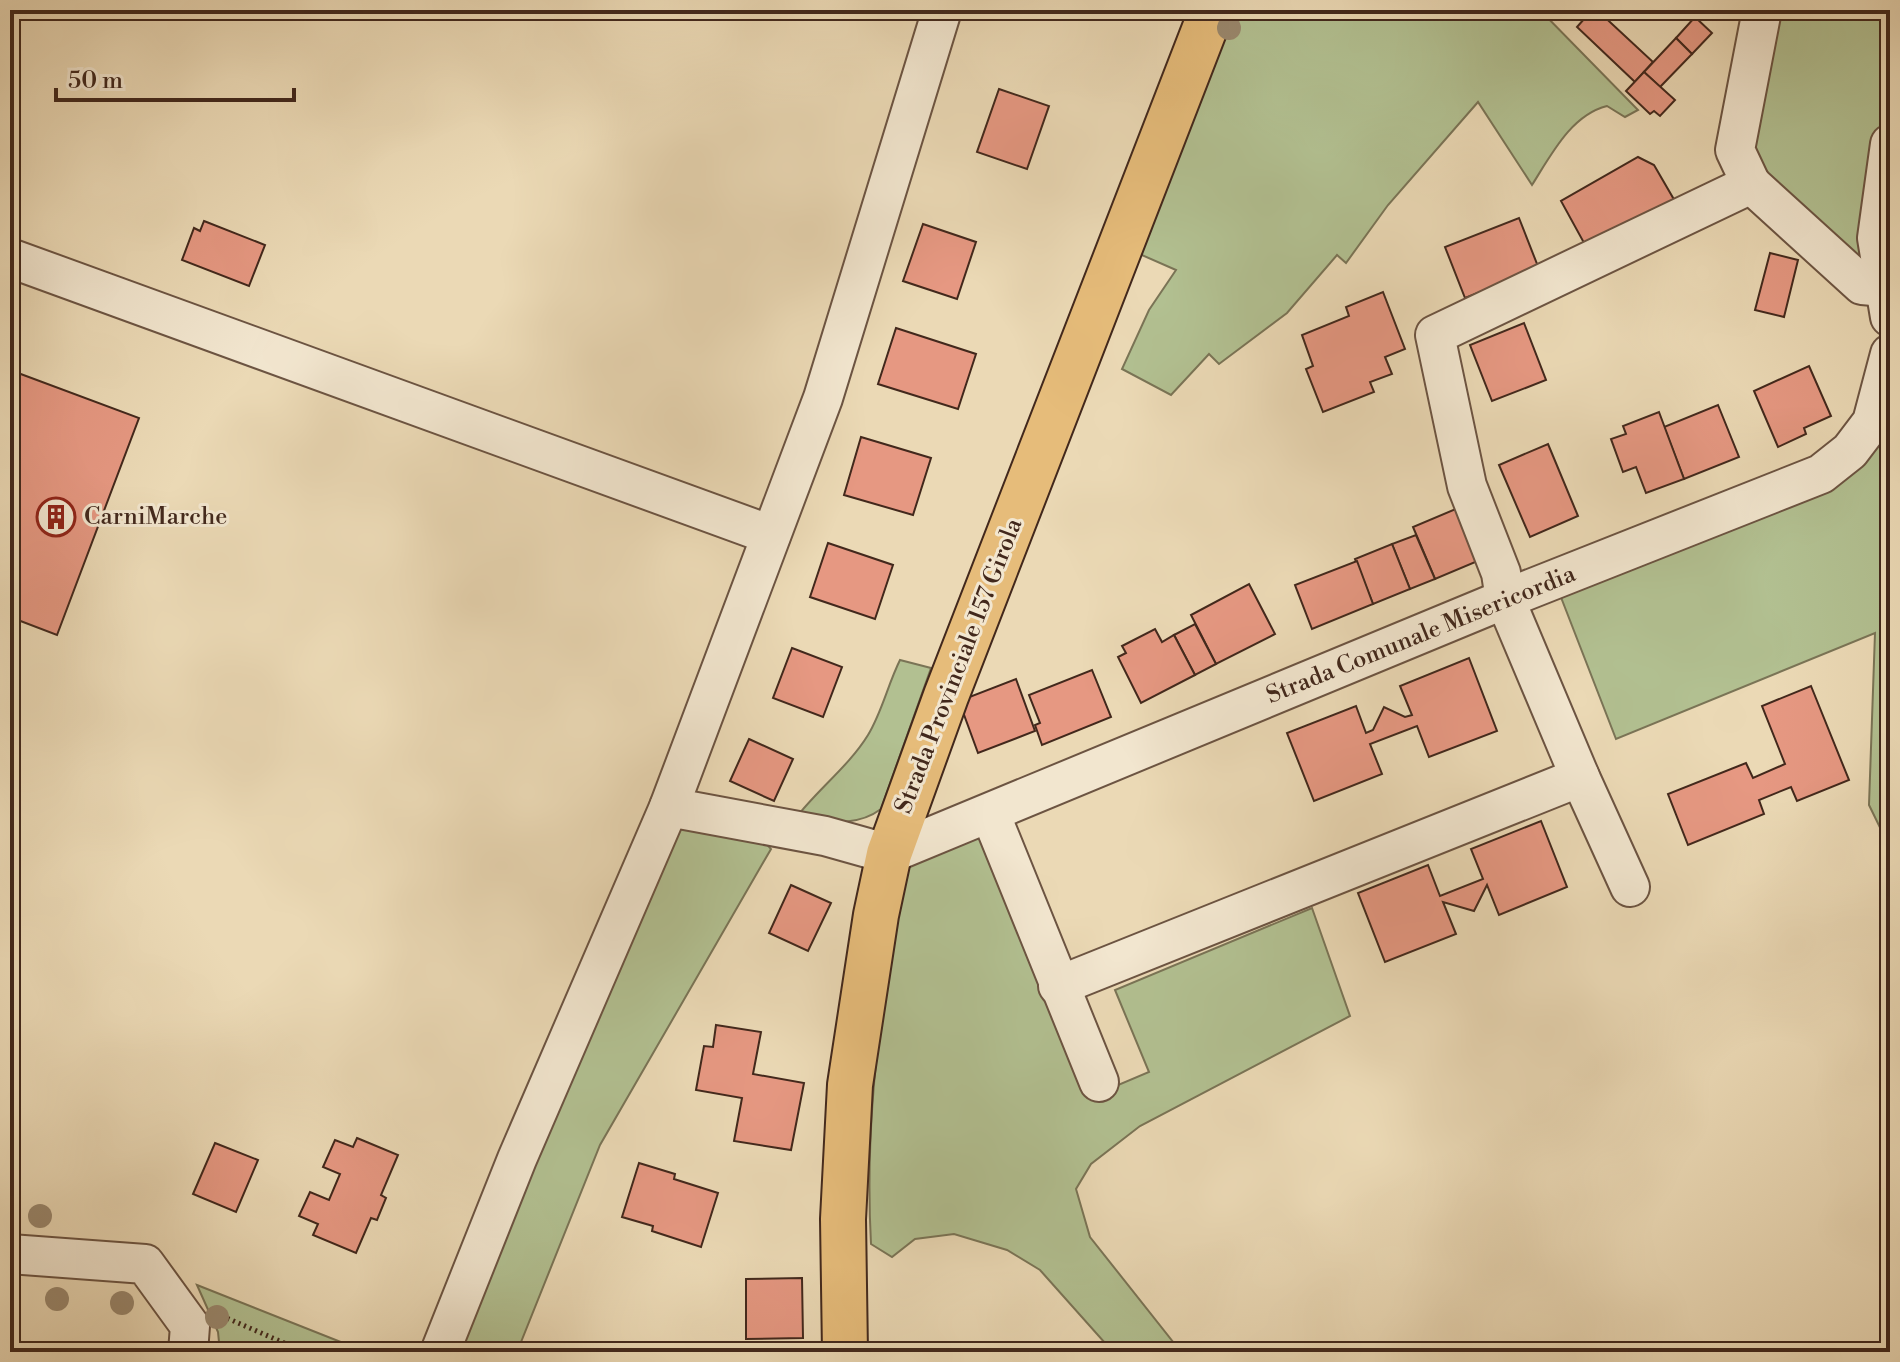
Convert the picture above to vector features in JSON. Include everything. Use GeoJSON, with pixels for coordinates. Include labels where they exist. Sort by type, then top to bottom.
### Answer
{"type":"FeatureCollection","features":[{"type":"Feature","properties":{"kind":"main road","name":"Strada Provinciale 157 Girola"},"geometry":{"type":"LineString","coordinates":[[845,1352],[843,1219],[850,1085],[876,915],[889,854],[946,696],[1212,10]]}},
{"type":"Feature","properties":{"kind":"street"},"geometry":{"type":"LineString","coordinates":[[440,1352],[517,1159],[669,807],[823,398],[942,10]]}},
{"type":"Feature","properties":{"kind":"street"},"geometry":{"type":"LineString","coordinates":[[1762,10],[1735,150],[1751,184],[1862,285],[1887,302]]}},
{"type":"Feature","properties":{"kind":"street"},"geometry":{"type":"LineString","coordinates":[[1887,302],[1877,238],[1890,144]]}},
{"type":"Feature","properties":{"kind":"street"},"geometry":{"type":"LineString","coordinates":[[1630,887],[1505,599],[1501,573],[1467,486],[1435,335],[1751,184]]}},
{"type":"Feature","properties":{"kind":"street"},"geometry":{"type":"LineString","coordinates":[[10,258],[771,535]]}},
{"type":"Feature","properties":{"kind":"street","name":"Strada Comunale Misericordia"},"geometry":{"type":"LineString","coordinates":[[889,854],[1505,599],[1821,474],[1850,451],[1872,422],[1890,354]]}},
{"type":"Feature","properties":{"kind":"street"},"geometry":{"type":"LineString","coordinates":[[1058,986],[1580,777]]}},
{"type":"Feature","properties":{"kind":"street"},"geometry":{"type":"LineString","coordinates":[[669,807],[825,836],[889,854]]}},
{"type":"Feature","properties":{"kind":"street"},"geometry":{"type":"LineString","coordinates":[[990,813],[1099,1082]]}},
{"type":"Feature","properties":{"kind":"street"},"geometry":{"type":"LineString","coordinates":[[10,1254],[145,1264],[190,1326],[188,1352]]}},
{"type":"Feature","properties":{"kind":"green space"},"geometry":{"type":"Polygon","coordinates":[[[1231,10],[1540,10],[1638,110],[1625,117],[1607,106],[1583,118],[1563,138],[1532,185],[1478,102],[1388,205],[1346,263],[1337,255],[1287,313],[1219,364],[1209,354],[1171,395],[1122,369],[1149,310],[1176,270],[1135,252],[1231,10]]]}},
{"type":"Feature","properties":{"kind":"green space"},"geometry":{"type":"Polygon","coordinates":[[[1765,10],[1890,10],[1890,111],[1863,268],[1747,161],[1765,10]]]}},
{"type":"Feature","properties":{"kind":"green space"},"geometry":{"type":"Polygon","coordinates":[[[1890,419],[1890,848],[1869,805],[1875,633],[1616,739],[1557,587],[1890,419]]]}},
{"type":"Feature","properties":{"kind":"green space"},"geometry":{"type":"Polygon","coordinates":[[[900,660],[931,668],[881,809],[851,821],[795,819],[868,735],[900,660]]]}},
{"type":"Feature","properties":{"kind":"green space"},"geometry":{"type":"Polygon","coordinates":[[[979,821],[1090,1097],[1149,1072],[1115,990],[1312,908],[1350,1016],[1140,1126],[1091,1164],[1076,1189],[1090,1237],[1181,1352],[1113,1352],[1040,1270],[1007,1250],[954,1234],[915,1239],[892,1257],[871,1244],[870,1148],[877,1052],[890,957],[909,863],[979,821]]]}},
{"type":"Feature","properties":{"kind":"green space"},"geometry":{"type":"Polygon","coordinates":[[[683,826],[763,840],[771,849],[600,1145],[517,1352],[459,1352],[484,1284],[670,840],[683,826]]]}},
{"type":"Feature","properties":{"kind":"green space"},"geometry":{"type":"Polygon","coordinates":[[[197,1285],[366,1352],[220,1352],[218,1332],[197,1285]]]}},
{"type":"Feature","properties":{"kind":"building"},"geometry":{"type":"Polygon","coordinates":[[[1592,10],[1597,10],[1653,62],[1635,82],[1577,27],[1592,10]]]}},
{"type":"Feature","properties":{"kind":"building"},"geometry":{"type":"Polygon","coordinates":[[[1695,17],[1712,33],[1692,54],[1676,38],[1695,17]]]}},
{"type":"Feature","properties":{"kind":"building"},"geometry":{"type":"Polygon","coordinates":[[[1676,38],[1692,54],[1660,87],[1644,72],[1676,38]]]}},
{"type":"Feature","properties":{"kind":"building"},"geometry":{"type":"Polygon","coordinates":[[[1644,72],[1675,100],[1660,116],[1654,111],[1650,114],[1626,91],[1644,72]]]}},
{"type":"Feature","properties":{"kind":"building"},"geometry":{"type":"Polygon","coordinates":[[[999,89],[1049,106],[1027,169],[977,152],[999,89]]]}},
{"type":"Feature","properties":{"kind":"building"},"geometry":{"type":"Polygon","coordinates":[[[1638,157],[1654,165],[1676,203],[1589,252],[1561,201],[1638,157]]]}},
{"type":"Feature","properties":{"kind":"building"},"geometry":{"type":"Polygon","coordinates":[[[1519,218],[1539,269],[1465,298],[1445,247],[1519,218]]]}},
{"type":"Feature","properties":{"kind":"building"},"geometry":{"type":"Polygon","coordinates":[[[204,221],[265,245],[249,286],[182,260],[194,228],[200,231],[204,221]]]}},
{"type":"Feature","properties":{"kind":"building"},"geometry":{"type":"Polygon","coordinates":[[[923,224],[976,242],[957,299],[903,281],[923,224]]]}},
{"type":"Feature","properties":{"kind":"building"},"geometry":{"type":"Polygon","coordinates":[[[1770,253],[1798,260],[1784,317],[1755,310],[1770,253]]]}},
{"type":"Feature","properties":{"kind":"building"},"geometry":{"type":"Polygon","coordinates":[[[1383,292],[1405,349],[1385,357],[1392,374],[1370,382],[1374,392],[1323,412],[1306,369],[1313,366],[1302,335],[1349,316],[1346,307],[1383,292]]]}},
{"type":"Feature","properties":{"kind":"building"},"geometry":{"type":"Polygon","coordinates":[[[1524,323],[1546,380],[1492,401],[1470,345],[1524,323]]]}},
{"type":"Feature","properties":{"kind":"building"},"geometry":{"type":"Polygon","coordinates":[[[896,328],[976,354],[958,409],[878,384],[896,328]]]}},
{"type":"Feature","properties":{"kind":"building"},"geometry":{"type":"Polygon","coordinates":[[[1809,366],[1831,416],[1804,428],[1806,434],[1778,447],[1754,391],[1809,366]]]}},
{"type":"Feature","properties":{"kind":"building","name":"CarniMarche"},"geometry":{"type":"Polygon","coordinates":[[[10,370],[139,418],[57,635],[10,617],[10,370]]]}},
{"type":"Feature","properties":{"kind":"building"},"geometry":{"type":"Polygon","coordinates":[[[1718,405],[1739,457],[1684,479],[1664,427],[1718,405]]]}},
{"type":"Feature","properties":{"kind":"building"},"geometry":{"type":"Polygon","coordinates":[[[1659,412],[1684,479],[1646,493],[1636,467],[1623,472],[1611,439],[1626,434],[1623,426],[1659,412]]]}},
{"type":"Feature","properties":{"kind":"building"},"geometry":{"type":"Polygon","coordinates":[[[861,437],[931,458],[913,515],[844,495],[861,437]]]}},
{"type":"Feature","properties":{"kind":"building"},"geometry":{"type":"Polygon","coordinates":[[[1548,444],[1578,516],[1530,537],[1499,465],[1548,444]]]}},
{"type":"Feature","properties":{"kind":"building"},"geometry":{"type":"Polygon","coordinates":[[[1470,503],[1492,555],[1435,579],[1413,527],[1470,503]]]}},
{"type":"Feature","properties":{"kind":"building"},"geometry":{"type":"Polygon","coordinates":[[[1416,535],[1435,579],[1410,589],[1392,544],[1416,535]]]}},
{"type":"Feature","properties":{"kind":"building"},"geometry":{"type":"Polygon","coordinates":[[[828,543],[893,565],[875,619],[810,597],[828,543]]]}},
{"type":"Feature","properties":{"kind":"building"},"geometry":{"type":"Polygon","coordinates":[[[1392,544],[1410,589],[1373,604],[1355,559],[1392,544]]]}},
{"type":"Feature","properties":{"kind":"building"},"geometry":{"type":"Polygon","coordinates":[[[1357,561],[1373,604],[1312,629],[1295,585],[1357,561]]]}},
{"type":"Feature","properties":{"kind":"building"},"geometry":{"type":"Polygon","coordinates":[[[1249,584],[1275,634],[1216,664],[1191,615],[1249,584]]]}},
{"type":"Feature","properties":{"kind":"building"},"geometry":{"type":"Polygon","coordinates":[[[1195,624],[1216,664],[1195,675],[1174,635],[1195,624]]]}},
{"type":"Feature","properties":{"kind":"building"},"geometry":{"type":"Polygon","coordinates":[[[1155,629],[1162,642],[1174,635],[1195,675],[1141,703],[1118,657],[1126,653],[1122,646],[1155,629]]]}},
{"type":"Feature","properties":{"kind":"building"},"geometry":{"type":"Polygon","coordinates":[[[792,648],[842,667],[823,717],[773,698],[792,648]]]}},
{"type":"Feature","properties":{"kind":"building"},"geometry":{"type":"Polygon","coordinates":[[[1469,658],[1497,731],[1429,757],[1417,726],[1370,744],[1382,774],[1314,801],[1287,733],[1356,706],[1366,733],[1373,730],[1384,707],[1405,717],[1412,715],[1400,686],[1469,658]]]}},
{"type":"Feature","properties":{"kind":"building"},"geometry":{"type":"Polygon","coordinates":[[[1092,670],[1111,717],[1042,745],[1035,725],[1040,723],[1029,695],[1092,670]]]}},
{"type":"Feature","properties":{"kind":"building"},"geometry":{"type":"Polygon","coordinates":[[[1016,679],[1035,731],[978,753],[959,701],[1016,679]]]}},
{"type":"Feature","properties":{"kind":"building"},"geometry":{"type":"Polygon","coordinates":[[[1811,686],[1849,780],[1797,801],[1791,787],[1759,800],[1764,814],[1688,845],[1668,794],[1746,763],[1753,778],[1785,764],[1762,706],[1811,686]]]}},
{"type":"Feature","properties":{"kind":"building"},"geometry":{"type":"Polygon","coordinates":[[[749,739],[793,759],[774,801],[730,781],[749,739]]]}},
{"type":"Feature","properties":{"kind":"building"},"geometry":{"type":"Polygon","coordinates":[[[1541,821],[1567,887],[1499,915],[1487,885],[1474,911],[1443,902],[1456,934],[1385,962],[1358,893],[1428,865],[1440,896],[1483,879],[1471,849],[1541,821]]]}},
{"type":"Feature","properties":{"kind":"building"},"geometry":{"type":"Polygon","coordinates":[[[791,885],[831,903],[808,951],[769,933],[791,885]]]}},
{"type":"Feature","properties":{"kind":"building"},"geometry":{"type":"Polygon","coordinates":[[[716,1025],[761,1032],[753,1074],[804,1083],[791,1150],[734,1141],[742,1098],[696,1090],[704,1046],[713,1047],[716,1025]]]}},
{"type":"Feature","properties":{"kind":"building"},"geometry":{"type":"Polygon","coordinates":[[[357,1138],[398,1155],[381,1195],[386,1198],[377,1220],[371,1218],[356,1253],[313,1235],[318,1224],[299,1216],[310,1192],[329,1200],[340,1174],[323,1167],[335,1140],[353,1147],[357,1138]]]}},
{"type":"Feature","properties":{"kind":"building"},"geometry":{"type":"Polygon","coordinates":[[[215,1143],[258,1160],[236,1212],[193,1194],[215,1143]]]}},
{"type":"Feature","properties":{"kind":"building"},"geometry":{"type":"Polygon","coordinates":[[[639,1163],[675,1174],[674,1179],[718,1193],[701,1247],[652,1231],[653,1226],[622,1217],[639,1163]]]}},
{"type":"Feature","properties":{"kind":"building"},"geometry":{"type":"Polygon","coordinates":[[[802,1278],[803,1338],[746,1339],[746,1279],[802,1278]]]}},
{"type":"Feature","properties":{"kind":"place","name":"CarniMarche"},"geometry":{"type":"Point","coordinates":[56,517]}}]}
